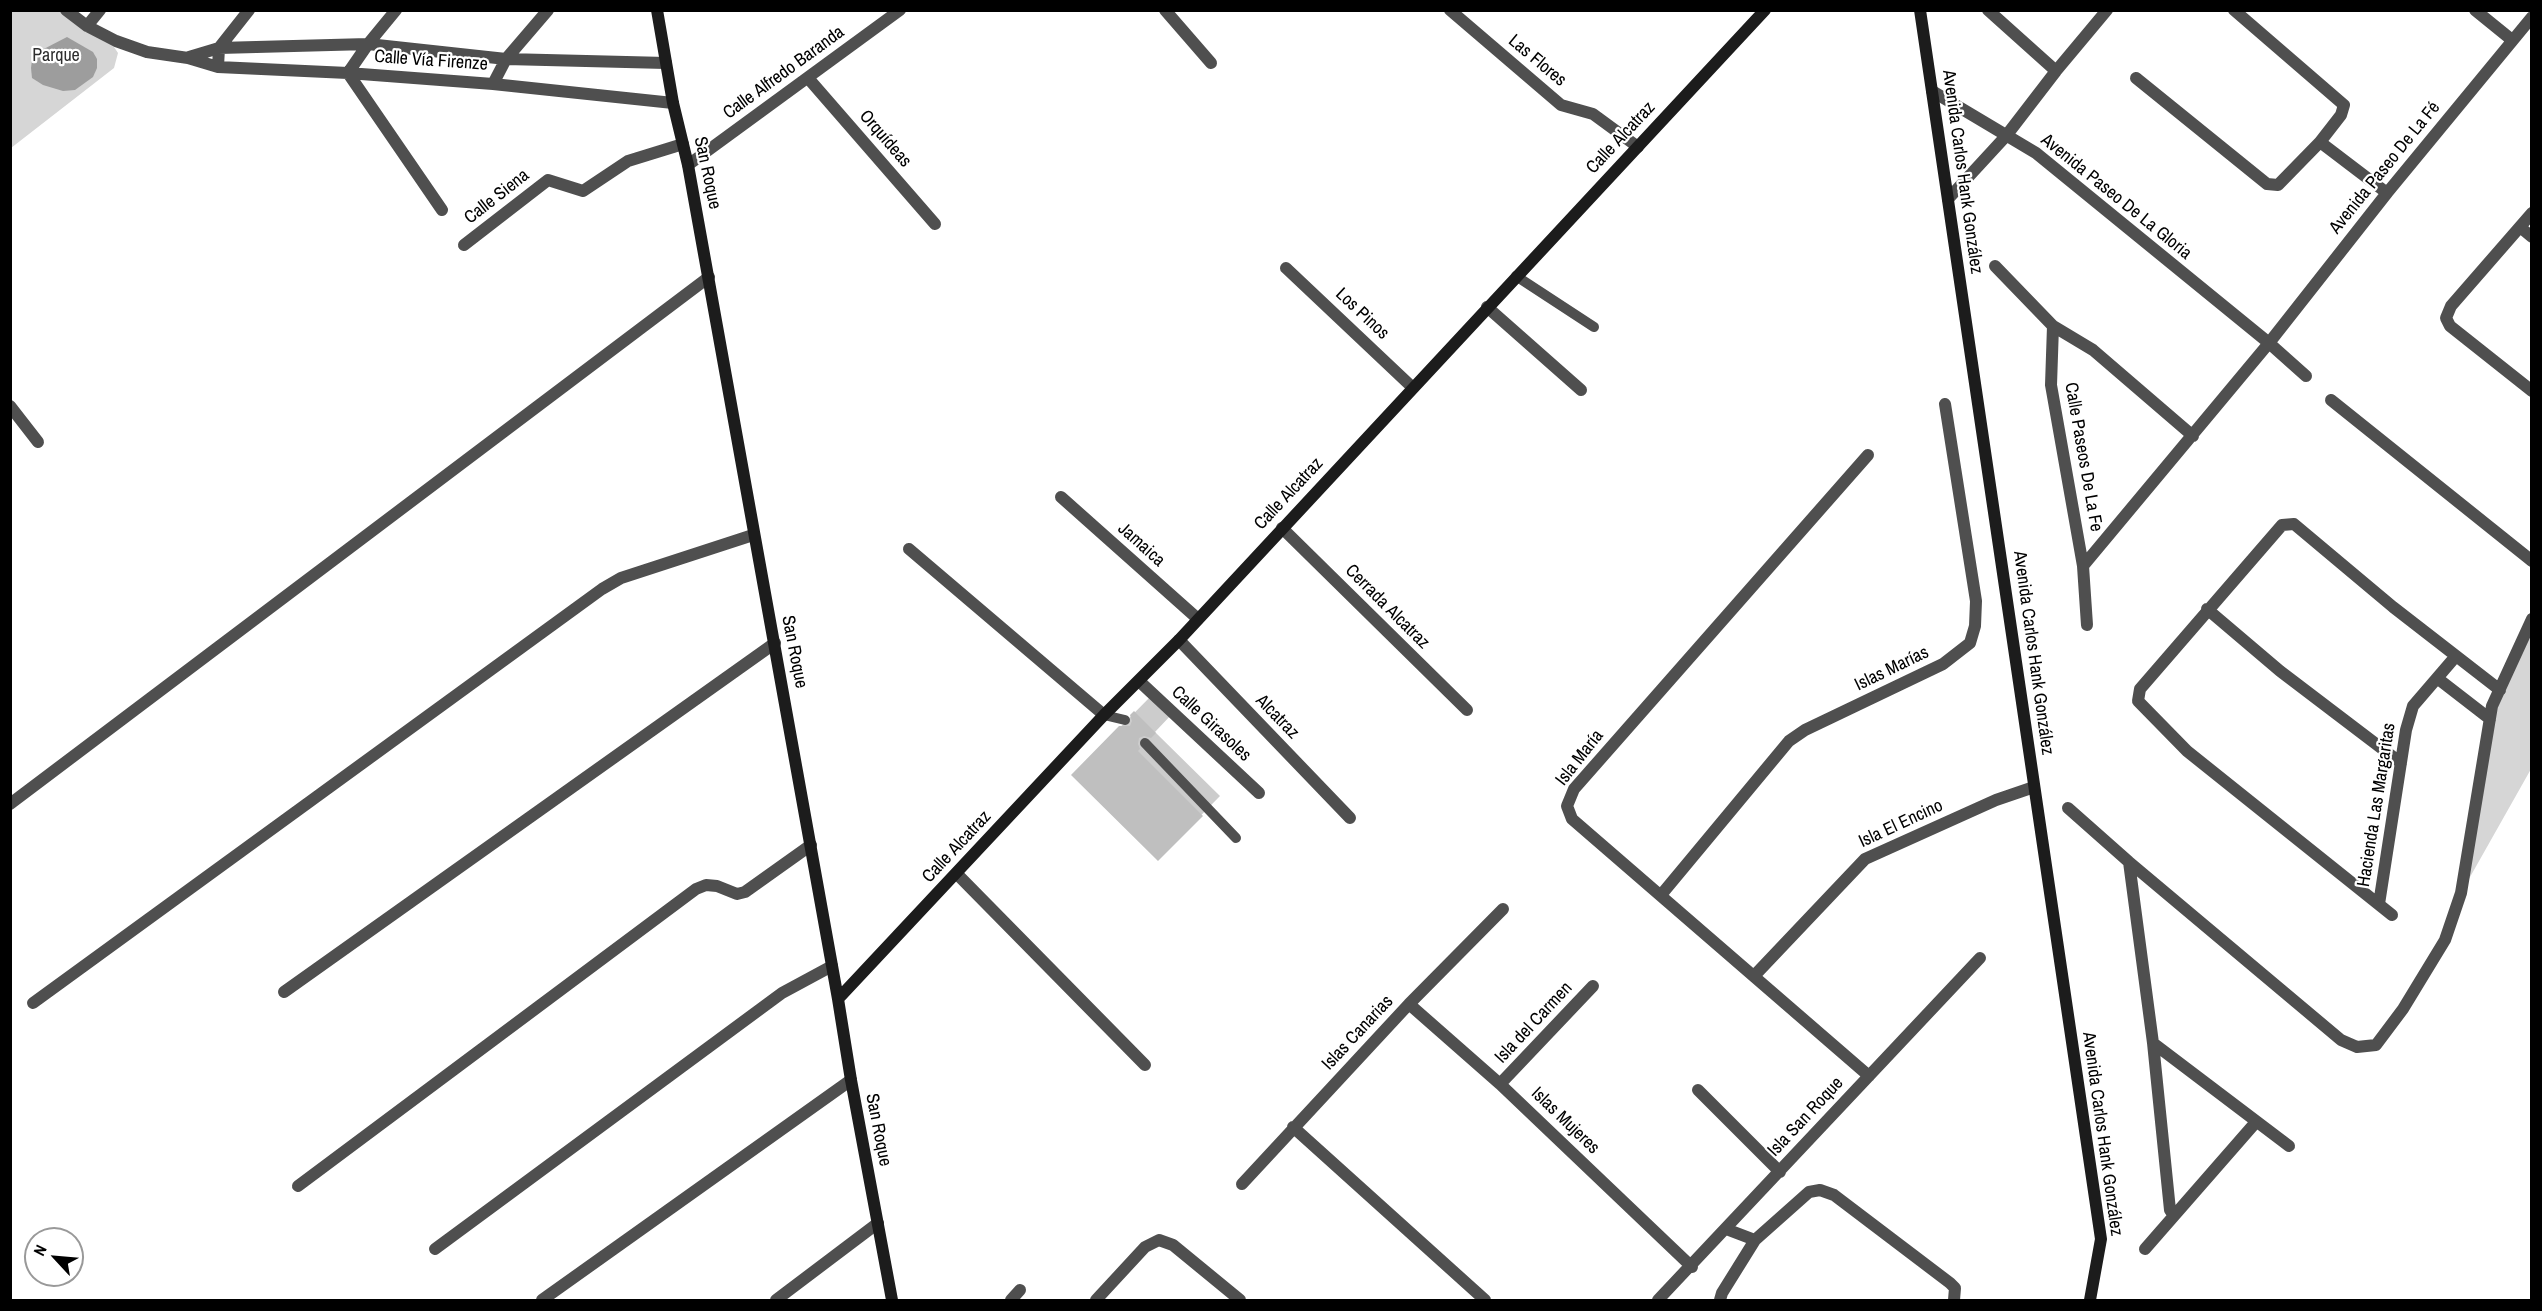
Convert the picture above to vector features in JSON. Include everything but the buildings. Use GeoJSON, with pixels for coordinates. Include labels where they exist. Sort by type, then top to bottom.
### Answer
{"type":"FeatureCollection","features":[{"type":"Feature","properties":{"kind":"main road","name":"San Roque"},"geometry":{"type":"LineString","coordinates":[[657,10],[673,103],[688,165],[709,277],[753,535],[811,845],[850,1080],[892,1300]]}},
{"type":"Feature","properties":{"kind":"main road","name":"Calle Alcatraz"},"geometry":{"type":"LineString","coordinates":[[838,999],[1104,715],[1179,640],[1765,10]]}},
{"type":"Feature","properties":{"kind":"main road","name":"Avenida Carlos Hank González"},"geometry":{"type":"LineString","coordinates":[[1920,10],[2101,1239],[2090,1300]]}},
{"type":"Feature","properties":{"kind":"street","name":"Calle Vía Firenze"},"geometry":{"type":"LineString","coordinates":[[66,10],[87,26],[116,41],[147,52],[188,58],[218,67],[348,73],[493,84],[673,103]]}},
{"type":"Feature","properties":{"kind":"street"},"geometry":{"type":"LineString","coordinates":[[87,26],[100,10]]}},
{"type":"Feature","properties":{"kind":"street"},"geometry":{"type":"LineString","coordinates":[[218,67],[219,48],[249,10]]}},
{"type":"Feature","properties":{"kind":"street"},"geometry":{"type":"LineString","coordinates":[[348,73],[396,10]]}},
{"type":"Feature","properties":{"kind":"street"},"geometry":{"type":"LineString","coordinates":[[493,84],[506,59],[548,10]]}},
{"type":"Feature","properties":{"kind":"street","name":"Calle Alfredo Baranda"},"geometry":{"type":"LineString","coordinates":[[688,165],[900,10]]}},
{"type":"Feature","properties":{"kind":"street"},"geometry":{"type":"LineString","coordinates":[[1165,10],[1211,63]]}},
{"type":"Feature","properties":{"kind":"street","name":"Las Flores"},"geometry":{"type":"LineString","coordinates":[[1450,10],[1561,105],[1593,114],[1638,147]]}},
{"type":"Feature","properties":{"kind":"street"},"geometry":{"type":"LineString","coordinates":[[1988,10],[2056,71]]}},
{"type":"Feature","properties":{"kind":"street"},"geometry":{"type":"LineString","coordinates":[[1948,199],[2006,136],[2107,10]]}},
{"type":"Feature","properties":{"kind":"street"},"geometry":{"type":"LineString","coordinates":[[2136,78],[2267,184],[2278,185],[2320,142],[2341,115],[2344,105],[2234,10]]}},
{"type":"Feature","properties":{"kind":"street"},"geometry":{"type":"LineString","coordinates":[[2475,10],[2512,40]]}},
{"type":"Feature","properties":{"kind":"street","name":"Avenida Paseo De La Fé"},"geometry":{"type":"LineString","coordinates":[[2269,343],[2387,193],[2532,16]]}},
{"type":"Feature","properties":{"kind":"street","name":"Calle Vía Firenze"},"geometry":{"type":"LineString","coordinates":[[188,58],[219,48],[368,44],[506,59],[666,63]]}},
{"type":"Feature","properties":{"kind":"street","name":"Calle Siena"},"geometry":{"type":"LineString","coordinates":[[348,73],[442,210]]}},
{"type":"Feature","properties":{"kind":"street","name":"Orquídeas"},"geometry":{"type":"LineString","coordinates":[[808,78],[934,224]]}},
{"type":"Feature","properties":{"kind":"street","name":"Avenida Paseo De La Gloria"},"geometry":{"type":"LineString","coordinates":[[1932,91],[2036,153],[2269,343],[2306,376]]}},
{"type":"Feature","properties":{"kind":"street"},"geometry":{"type":"LineString","coordinates":[[2320,142],[2387,193]]}},
{"type":"Feature","properties":{"kind":"street","name":"Calle Siena"},"geometry":{"type":"LineString","coordinates":[[464,245],[548,180],[583,191],[628,161],[683,144]]}},
{"type":"Feature","properties":{"kind":"street"},"geometry":{"type":"LineString","coordinates":[[2532,213],[2451,306],[2446,318],[2450,326],[2532,391]]}},
{"type":"Feature","properties":{"kind":"street"},"geometry":{"type":"LineString","coordinates":[[2520,227],[2532,237]]}},
{"type":"Feature","properties":{"kind":"street"},"geometry":{"type":"LineString","coordinates":[[1995,266],[2053,326],[2092,350],[2193,436]]}},
{"type":"Feature","properties":{"kind":"street","name":"Los Pinos"},"geometry":{"type":"LineString","coordinates":[[1286,268],[1412,387]]}},
{"type":"Feature","properties":{"kind":"street"},"geometry":{"type":"LineString","coordinates":[[10,804],[709,277]]}},
{"type":"Feature","properties":{"kind":"street"},"geometry":{"type":"LineString","coordinates":[[1487,307],[1581,390]]}},
{"type":"Feature","properties":{"kind":"street","name":"Calle Paseos De La Fe"},"geometry":{"type":"LineString","coordinates":[[2053,326],[2051,385],[2083,566]]}},
{"type":"Feature","properties":{"kind":"street","name":"Calle Paseos De La Fe"},"geometry":{"type":"LineString","coordinates":[[2083,566],[2269,343]]}},
{"type":"Feature","properties":{"kind":"street"},"geometry":{"type":"LineString","coordinates":[[2331,400],[2532,561]]}},
{"type":"Feature","properties":{"kind":"street","name":"Islas Marías"},"geometry":{"type":"LineString","coordinates":[[1661,895],[1788,741],[1805,730],[1943,664],[1970,643],[1975,626],[1976,601],[1945,404]]}},
{"type":"Feature","properties":{"kind":"street"},"geometry":{"type":"LineString","coordinates":[[10,406],[38,442]]}},
{"type":"Feature","properties":{"kind":"street","name":"Isla María"},"geometry":{"type":"LineString","coordinates":[[1868,456],[1574,789],[1567,806],[1572,819],[1869,1076]]}},
{"type":"Feature","properties":{"kind":"street","name":"Jamaica"},"geometry":{"type":"LineString","coordinates":[[1061,497],[1198,619]]}},
{"type":"Feature","properties":{"kind":"street"},"geometry":{"type":"LineString","coordinates":[[2392,915],[2187,751],[2138,701],[2140,689],[2282,525],[2294,524],[2393,607],[2500,690]]}},
{"type":"Feature","properties":{"kind":"street","name":"Cerrada Alcatraz"},"geometry":{"type":"LineString","coordinates":[[1282,528],[1467,710]]}},
{"type":"Feature","properties":{"kind":"street"},"geometry":{"type":"LineString","coordinates":[[33,1003],[602,589],[621,578],[753,535]]}},
{"type":"Feature","properties":{"kind":"street"},"geometry":{"type":"LineString","coordinates":[[909,549],[1104,715]]}},
{"type":"Feature","properties":{"kind":"street"},"geometry":{"type":"LineString","coordinates":[[2083,566],[2086,625]]}},
{"type":"Feature","properties":{"kind":"street"},"geometry":{"type":"LineString","coordinates":[[2207,609],[2280,671],[2401,764]]}},
{"type":"Feature","properties":{"kind":"street"},"geometry":{"type":"LineString","coordinates":[[2068,808],[2341,1040],[2357,1047],[2376,1045],[2403,1009],[2445,940],[2461,893],[2492,706],[2532,619]]}},
{"type":"Feature","properties":{"kind":"street","name":"Alcatraz"},"geometry":{"type":"LineString","coordinates":[[1179,640],[1350,818]]}},
{"type":"Feature","properties":{"kind":"street"},"geometry":{"type":"LineString","coordinates":[[284,992],[775,643]]}},
{"type":"Feature","properties":{"kind":"street","name":"Hacienda Las Margaritas"},"geometry":{"type":"LineString","coordinates":[[2379,904],[2401,764],[2413,706],[2456,656]]}},
{"type":"Feature","properties":{"kind":"street"},"geometry":{"type":"LineString","coordinates":[[2437,678],[2490,719]]}},
{"type":"Feature","properties":{"kind":"street","name":"Calle Girasoles"},"geometry":{"type":"LineString","coordinates":[[1138,681],[1259,794]]}},
{"type":"Feature","properties":{"kind":"street","name":"Isla El Encino"},"geometry":{"type":"LineString","coordinates":[[1754,976],[1865,859],[1996,800],[2034,787]]}},
{"type":"Feature","properties":{"kind":"street"},"geometry":{"type":"LineString","coordinates":[[298,1186],[696,889],[706,885],[717,886],[737,894],[745,892],[811,845]]}},
{"type":"Feature","properties":{"kind":"street"},"geometry":{"type":"LineString","coordinates":[[2129,862],[2153,1043],[2170,1210],[2174,1216]]}},
{"type":"Feature","properties":{"kind":"street"},"geometry":{"type":"LineString","coordinates":[[957,874],[1145,1065]]}},
{"type":"Feature","properties":{"kind":"street","name":"Islas Canarias"},"geometry":{"type":"LineString","coordinates":[[1242,1184],[1409,1004],[1503,909]]}},
{"type":"Feature","properties":{"kind":"street","name":"Isla San Roque"},"geometry":{"type":"LineString","coordinates":[[1658,1300],[1692,1267],[1980,958]]}},
{"type":"Feature","properties":{"kind":"street"},"geometry":{"type":"LineString","coordinates":[[435,1249],[782,993],[832,966]]}},
{"type":"Feature","properties":{"kind":"street","name":"Isla del Carmen"},"geometry":{"type":"LineString","coordinates":[[1500,1084],[1593,986]]}},
{"type":"Feature","properties":{"kind":"street","name":"Islas Mujeres"},"geometry":{"type":"LineString","coordinates":[[1409,1004],[1500,1084],[1692,1267]]}},
{"type":"Feature","properties":{"kind":"street"},"geometry":{"type":"LineString","coordinates":[[2153,1043],[2289,1146]]}},
{"type":"Feature","properties":{"kind":"street"},"geometry":{"type":"LineString","coordinates":[[542,1300],[850,1080]]}},
{"type":"Feature","properties":{"kind":"street"},"geometry":{"type":"LineString","coordinates":[[1698,1090],[1780,1172]]}},
{"type":"Feature","properties":{"kind":"street"},"geometry":{"type":"LineString","coordinates":[[2145,1249],[2256,1122]]}},
{"type":"Feature","properties":{"kind":"street"},"geometry":{"type":"LineString","coordinates":[[1293,1127],[1485,1300]]}},
{"type":"Feature","properties":{"kind":"street"},"geometry":{"type":"LineString","coordinates":[[1720,1300],[1755,1240],[1809,1192],[1820,1190],[1834,1195],[1950,1283],[1955,1288],[1954,1300]]}},
{"type":"Feature","properties":{"kind":"street"},"geometry":{"type":"LineString","coordinates":[[776,1300],[878,1223]]}},
{"type":"Feature","properties":{"kind":"street"},"geometry":{"type":"LineString","coordinates":[[1726,1229],[1755,1240]]}},
{"type":"Feature","properties":{"kind":"street"},"geometry":{"type":"LineString","coordinates":[[1096,1300],[1145,1247],[1159,1240],[1173,1245],[1240,1300]]}},
{"type":"Feature","properties":{"kind":"street"},"geometry":{"type":"LineString","coordinates":[[1011,1300],[1020,1290]]}},
{"type":"Feature","properties":{"kind":"lane"},"geometry":{"type":"LineString","coordinates":[[1516,276],[1594,327]]}},
{"type":"Feature","properties":{"kind":"lane"},"geometry":{"type":"LineString","coordinates":[[1104,715],[1125,720]]}},
{"type":"Feature","properties":{"kind":"lane"},"geometry":{"type":"LineString","coordinates":[[1145,743],[1236,838]]}},
{"type":"Feature","properties":{"kind":"green space","name":"Parque"},"geometry":{"type":"Polygon","coordinates":[[[11,11],[70,11],[110,41],[118,53],[114,68],[11,148],[11,11]]]}},
{"type":"Feature","properties":{"kind":"green space"},"geometry":{"type":"Polygon","coordinates":[[[2531,619],[2531,769],[2461,893],[2500,690],[2531,619]]]}},
{"type":"Feature","properties":{"kind":"shaded area"},"geometry":{"type":"Polygon","coordinates":[[[67,37],[93,52],[97,59],[97,68],[93,77],[75,90],[63,91],[43,85],[32,78],[31,68],[32,60],[38,52],[67,37]]]}}]}
